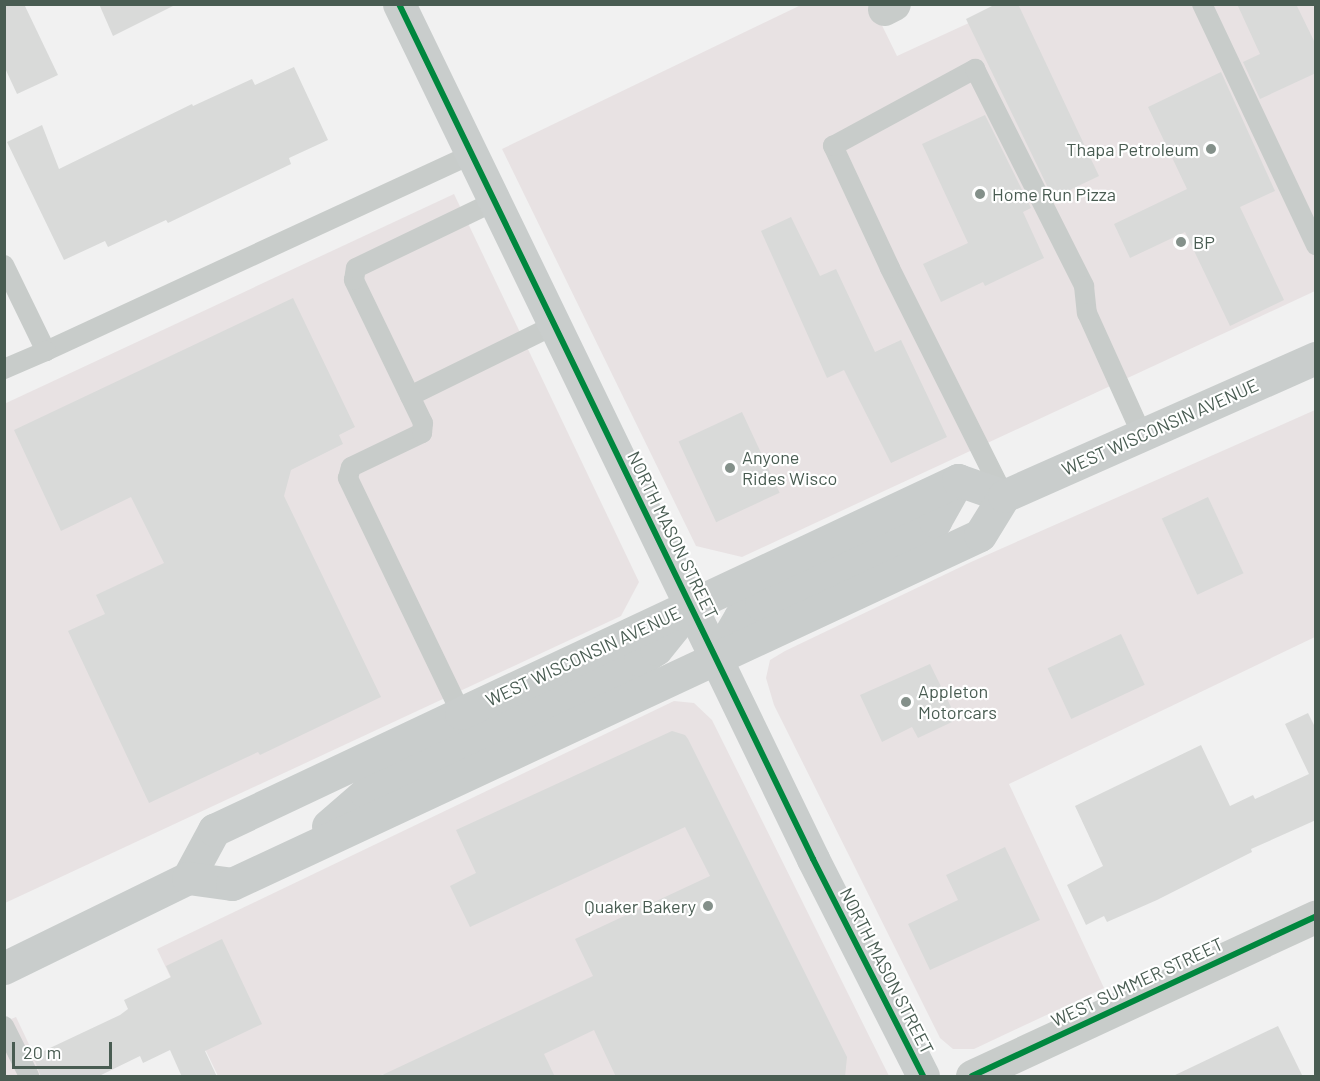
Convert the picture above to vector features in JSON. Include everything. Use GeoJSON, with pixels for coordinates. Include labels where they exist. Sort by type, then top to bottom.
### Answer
{"type":"FeatureCollection","features":[{"type":"Feature","properties":{"kind":"main road","name":"NORTH MASON STREET"},"geometry":{"type":"LineString","coordinates":[[399,4],[690,606],[923,1077]]}},
{"type":"Feature","properties":{"kind":"main road","name":"WEST WISCONSIN AVENUE"},"geometry":{"type":"LineString","coordinates":[[1004,496],[1316,358]]}},
{"type":"Feature","properties":{"kind":"main road","name":"WEST WISCONSIN AVENUE"},"geometry":{"type":"LineString","coordinates":[[188,878],[214,830],[958,480]]}},
{"type":"Feature","properties":{"kind":"main road"},"geometry":{"type":"LineString","coordinates":[[4,968],[188,878],[232,884],[980,535],[1004,496],[958,480],[935,521],[761,604],[740,617],[716,658]]}},
{"type":"Feature","properties":{"kind":"main road"},"geometry":{"type":"LineString","coordinates":[[298,852],[366,793],[640,660],[656,649],[690,606]]}},
{"type":"Feature","properties":{"kind":"street","name":"WEST SUMMER STREET"},"geometry":{"type":"LineString","coordinates":[[972,1077],[1316,916]]}},
{"type":"Feature","properties":{"kind":"lane"},"geometry":{"type":"LineString","coordinates":[[1202,4],[1316,245]]}},
{"type":"Feature","properties":{"kind":"lane"},"geometry":{"type":"LineString","coordinates":[[1004,496],[895,278],[833,146],[975,69],[1084,286],[1087,313],[1142,435]]}},
{"type":"Feature","properties":{"kind":"lane"},"geometry":{"type":"LineString","coordinates":[[4,369],[472,154]]}},
{"type":"Feature","properties":{"kind":"lane"},"geometry":{"type":"LineString","coordinates":[[461,713],[348,478],[351,467],[422,433],[423,423],[354,280],[356,268],[495,201]]}},
{"type":"Feature","properties":{"kind":"lane"},"geometry":{"type":"LineString","coordinates":[[4,265],[46,351]]}},
{"type":"Feature","properties":{"kind":"lane"},"geometry":{"type":"LineString","coordinates":[[410,396],[554,325]]}},
{"type":"Feature","properties":{"kind":"lane"},"geometry":{"type":"LineString","coordinates":[[4,1026],[29,1077]]}},
{"type":"Feature","properties":{"kind":"shaded area"},"geometry":{"type":"Polygon","coordinates":[[[801,5],[872,5],[897,56],[1008,5],[1315,5],[1315,291],[742,557],[696,546],[502,149],[801,5]]]}},
{"type":"Feature","properties":{"kind":"shaded area"},"geometry":{"type":"Polygon","coordinates":[[[454,194],[639,582],[621,616],[5,903],[4,404],[454,194]]]}},
{"type":"Feature","properties":{"kind":"shaded area"},"geometry":{"type":"Polygon","coordinates":[[[1315,410],[1315,637],[1009,784],[1104,988],[974,1049],[953,1049],[940,1038],[774,705],[766,678],[770,660],[971,562],[1315,410]]]}},
{"type":"Feature","properties":{"kind":"shaded area"},"geometry":{"type":"Polygon","coordinates":[[[674,701],[694,703],[712,720],[889,1076],[386,1076],[384,1074],[378,1076],[218,1076],[157,949],[674,701]]]}},
{"type":"Feature","properties":{"kind":"shaded area"},"geometry":{"type":"Polygon","coordinates":[[[16,1017],[44,1076],[5,1076],[4,1022],[16,1017]]]}},
{"type":"Feature","properties":{"kind":"building"},"geometry":{"type":"Polygon","coordinates":[[[4,4],[24,4],[58,75],[17,94],[4,66],[4,4]]]}},
{"type":"Feature","properties":{"kind":"building"},"geometry":{"type":"Polygon","coordinates":[[[99,4],[177,4],[113,36],[99,4]]]}},
{"type":"Feature","properties":{"kind":"building"},"geometry":{"type":"Polygon","coordinates":[[[996,4],[1018,4],[1099,176],[1053,198],[966,19],[996,4]]]}},
{"type":"Feature","properties":{"kind":"building"},"geometry":{"type":"Polygon","coordinates":[[[1237,4],[1296,4],[1316,45],[1316,73],[1260,99],[1243,62],[1260,54],[1237,4]]]}},
{"type":"Feature","properties":{"kind":"building"},"geometry":{"type":"Polygon","coordinates":[[[294,67],[328,140],[289,158],[291,164],[168,223],[166,220],[108,247],[105,241],[64,260],[7,142],[42,125],[59,169],[192,104],[193,106],[252,79],[255,85],[294,67]]]}},
{"type":"Feature","properties":{"kind":"building"},"geometry":{"type":"Polygon","coordinates":[[[1221,72],[1275,191],[1240,207],[1284,300],[1230,326],[1185,232],[1130,258],[1114,224],[1187,189],[1148,107],[1221,72]]]}},
{"type":"Feature","properties":{"kind":"building","name":"Home Run Pizza"},"geometry":{"type":"Polygon","coordinates":[[[985,115],[1031,208],[1023,212],[1044,258],[985,286],[983,282],[941,302],[923,264],[968,243],[922,144],[985,115]]]}},
{"type":"Feature","properties":{"kind":"building"},"geometry":{"type":"Polygon","coordinates":[[[791,217],[820,276],[836,269],[875,352],[901,340],[947,437],[891,463],[844,370],[827,378],[761,231],[791,217]]]}},
{"type":"Feature","properties":{"kind":"building"},"geometry":{"type":"Polygon","coordinates":[[[293,298],[355,427],[339,435],[343,444],[291,470],[284,496],[381,697],[260,755],[258,752],[149,803],[68,631],[105,614],[96,595],[164,563],[131,497],[61,531],[14,430],[293,298]]]}},
{"type":"Feature","properties":{"kind":"building","name":"Anyone Rides Wisco"},"geometry":{"type":"Polygon","coordinates":[[[742,412],[780,493],[716,522],[679,442],[742,412]]]}},
{"type":"Feature","properties":{"kind":"building"},"geometry":{"type":"Polygon","coordinates":[[[1208,497],[1243,573],[1197,595],[1162,519],[1208,497]]]}},
{"type":"Feature","properties":{"kind":"building"},"geometry":{"type":"Polygon","coordinates":[[[1121,634],[1145,685],[1071,719],[1048,668],[1121,634]]]}},
{"type":"Feature","properties":{"kind":"building","name":"Appleton Motorcars"},"geometry":{"type":"Polygon","coordinates":[[[930,664],[952,709],[947,711],[952,722],[918,738],[912,727],[882,742],[860,695],[930,664]]]}},
{"type":"Feature","properties":{"kind":"building"},"geometry":{"type":"Polygon","coordinates":[[[1308,713],[1316,729],[1316,820],[1251,849],[1252,852],[1157,900],[1107,922],[1104,916],[1086,925],[1067,885],[1103,866],[1075,806],[1201,745],[1230,806],[1253,795],[1255,799],[1309,774],[1285,724],[1308,713]]]}},
{"type":"Feature","properties":{"kind":"building","name":"Quaker Bakery"},"geometry":{"type":"Polygon","coordinates":[[[672,731],[685,735],[688,739],[847,1057],[845,1077],[616,1077],[594,1030],[544,1054],[555,1077],[378,1077],[593,976],[575,939],[710,876],[685,827],[470,927],[450,886],[476,873],[456,830],[672,731]]]}},
{"type":"Feature","properties":{"kind":"building"},"geometry":{"type":"Polygon","coordinates":[[[1005,847],[1040,920],[930,970],[908,924],[958,900],[946,875],[1005,847]]]}},
{"type":"Feature","properties":{"kind":"building"},"geometry":{"type":"Polygon","coordinates":[[[222,939],[262,1024],[205,1051],[217,1077],[182,1077],[170,1050],[143,1063],[140,1056],[97,1077],[41,1077],[33,1056],[120,1015],[128,1009],[124,1000],[171,977],[166,966],[222,939]]]}},
{"type":"Feature","properties":{"kind":"building"},"geometry":{"type":"Polygon","coordinates":[[[1278,1026],[1303,1077],[1171,1077],[1278,1026]]]}},
{"type":"Feature","properties":{"kind":"cycle path"},"geometry":{"type":"LineString","coordinates":[[399,4],[813,859],[923,1076]]}},
{"type":"Feature","properties":{"kind":"cycle path"},"geometry":{"type":"LineString","coordinates":[[972,1076],[1316,916]]}},
{"type":"Feature","properties":{"kind":"place","name":"Thapa Petroleum"},"geometry":{"type":"Point","coordinates":[1211,149]}},
{"type":"Feature","properties":{"kind":"place","name":"Home Run Pizza"},"geometry":{"type":"Point","coordinates":[980,194]}},
{"type":"Feature","properties":{"kind":"place","name":"BP"},"geometry":{"type":"Point","coordinates":[1181,242]}},
{"type":"Feature","properties":{"kind":"place","name":"Anyone Rides Wisco"},"geometry":{"type":"Point","coordinates":[730,468]}},
{"type":"Feature","properties":{"kind":"place","name":"Appleton Motorcars"},"geometry":{"type":"Point","coordinates":[906,702]}},
{"type":"Feature","properties":{"kind":"place","name":"Quaker Bakery"},"geometry":{"type":"Point","coordinates":[708,906]}}]}
